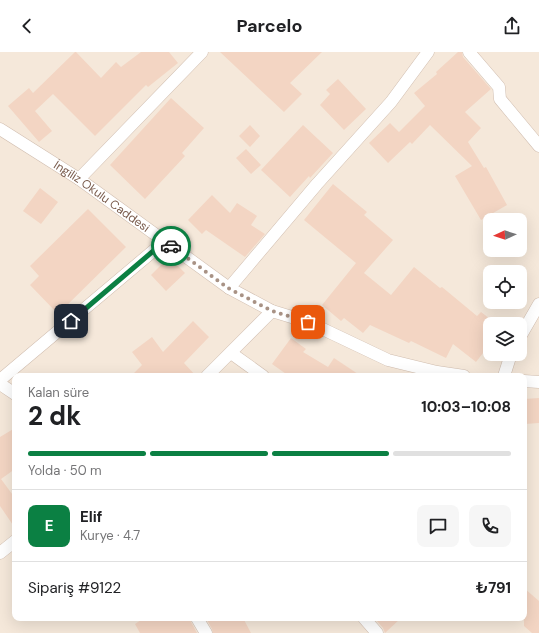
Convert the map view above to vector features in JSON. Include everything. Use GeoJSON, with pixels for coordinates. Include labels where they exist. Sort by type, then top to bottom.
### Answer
{"type":"FeatureCollection","features":[{"type":"Feature","properties":{"kind":"street"},"geometry":{"type":"LineString","coordinates":[[79,179],[202,52]]}},
{"type":"Feature","properties":{"kind":"street"},"geometry":{"type":"LineString","coordinates":[[228,288],[317,184],[391,102],[428,52]]}},
{"type":"Feature","properties":{"kind":"street"},"geometry":{"type":"LineString","coordinates":[[469,52],[499,87],[500,99],[539,146]]}},
{"type":"Feature","properties":{"kind":"street","name":"İngiliz Okulu Caddesi"},"geometry":{"type":"LineString","coordinates":[[0,129],[79,179],[228,288],[272,311],[308,322],[388,360],[444,373]]}},
{"type":"Feature","properties":{"kind":"street"},"geometry":{"type":"LineString","coordinates":[[0,380],[165,241]]}},
{"type":"Feature","properties":{"kind":"street"},"geometry":{"type":"LineString","coordinates":[[527,325],[539,304]]}},
{"type":"Feature","properties":{"kind":"street"},"geometry":{"type":"LineString","coordinates":[[210,373],[272,311]]}},
{"type":"Feature","properties":{"kind":"street"},"geometry":{"type":"LineString","coordinates":[[231,353],[259,373]]}},
{"type":"Feature","properties":{"kind":"street"},"geometry":{"type":"LineString","coordinates":[[505,373],[509,361]]}},
{"type":"Feature","properties":{"kind":"street"},"geometry":{"type":"LineString","coordinates":[[527,381],[539,382]]}},
{"type":"Feature","properties":{"kind":"street"},"geometry":{"type":"LineString","coordinates":[[0,384],[12,392]]}},
{"type":"Feature","properties":{"kind":"street"},"geometry":{"type":"LineString","coordinates":[[1,550],[12,543]]}},
{"type":"Feature","properties":{"kind":"street"},"geometry":{"type":"LineString","coordinates":[[199,621],[206,633]]}},
{"type":"Feature","properties":{"kind":"street"},"geometry":{"type":"LineString","coordinates":[[367,621],[377,633]]}},
{"type":"Feature","properties":{"kind":"shaded area"},"geometry":{"type":"Polygon","coordinates":[[[0,52],[539,52],[539,633],[0,633],[0,52]]]}},
{"type":"Feature","properties":{"kind":"building"},"geometry":{"type":"Polygon","coordinates":[[[75,52],[101,78],[116,62],[121,67],[141,52],[169,52],[178,63],[148,87],[146,85],[95,136],[53,94],[35,111],[52,131],[39,142],[8,106],[29,88],[33,93],[75,52]]]}},
{"type":"Feature","properties":{"kind":"building"},"geometry":{"type":"Polygon","coordinates":[[[220,52],[322,52],[290,83],[302,94],[284,112],[220,52]]]}},
{"type":"Feature","properties":{"kind":"building"},"geometry":{"type":"Polygon","coordinates":[[[458,52],[462,52],[463,57],[491,89],[465,112],[481,128],[468,142],[484,168],[486,167],[507,205],[493,213],[483,213],[483,219],[481,220],[455,176],[472,166],[430,125],[412,144],[410,142],[388,163],[369,143],[390,123],[399,132],[425,106],[414,93],[437,74],[436,72],[458,52]]]}},
{"type":"Feature","properties":{"kind":"building"},"geometry":{"type":"Polygon","coordinates":[[[338,79],[366,109],[344,130],[320,105],[330,94],[326,90],[338,79]]]}},
{"type":"Feature","properties":{"kind":"building"},"geometry":{"type":"Polygon","coordinates":[[[171,98],[204,128],[182,153],[185,156],[145,199],[110,165],[171,98]]]}},
{"type":"Feature","properties":{"kind":"building"},"geometry":{"type":"Polygon","coordinates":[[[250,125],[260,136],[250,147],[239,136],[250,125]]]}},
{"type":"Feature","properties":{"kind":"building"},"geometry":{"type":"Polygon","coordinates":[[[303,125],[333,153],[290,197],[261,170],[303,125]]]}},
{"type":"Feature","properties":{"kind":"building"},"geometry":{"type":"Polygon","coordinates":[[[246,149],[261,165],[251,174],[236,158],[246,149]]]}},
{"type":"Feature","properties":{"kind":"building"},"geometry":{"type":"Polygon","coordinates":[[[333,184],[367,212],[364,215],[393,240],[364,273],[391,295],[414,267],[440,288],[442,287],[477,316],[481,312],[487,317],[483,317],[483,353],[476,362],[453,344],[446,358],[411,341],[409,343],[370,325],[363,333],[344,318],[341,321],[322,305],[356,263],[304,220],[333,184]]]}},
{"type":"Feature","properties":{"kind":"building"},"geometry":{"type":"Polygon","coordinates":[[[40,188],[58,202],[41,224],[23,211],[40,188]]]}},
{"type":"Feature","properties":{"kind":"building"},"geometry":{"type":"Polygon","coordinates":[[[212,195],[230,213],[237,203],[257,216],[251,225],[265,234],[245,257],[206,230],[202,234],[188,220],[212,195]]]}},
{"type":"Feature","properties":{"kind":"building"},"geometry":{"type":"Polygon","coordinates":[[[88,209],[126,247],[58,314],[30,285],[39,276],[30,266],[88,209]]]}},
{"type":"Feature","properties":{"kind":"building"},"geometry":{"type":"Polygon","coordinates":[[[169,257],[185,273],[166,291],[151,275],[169,257]]]}},
{"type":"Feature","properties":{"kind":"building"},"geometry":{"type":"Polygon","coordinates":[[[193,321],[209,337],[184,363],[193,373],[134,373],[142,365],[132,352],[152,337],[163,352],[193,321]]]}},
{"type":"Feature","properties":{"kind":"building"},"geometry":{"type":"Polygon","coordinates":[[[291,338],[306,349],[303,352],[328,367],[334,358],[356,373],[285,373],[272,364],[291,338]]]}},
{"type":"Feature","properties":{"kind":"building"},"geometry":{"type":"Polygon","coordinates":[[[539,398],[539,423],[527,424],[527,399],[539,398]]]}},
{"type":"Feature","properties":{"kind":"building"},"geometry":{"type":"Polygon","coordinates":[[[12,430],[12,471],[1,479],[12,494],[12,524],[0,506],[0,437],[12,430]]]}},
{"type":"Feature","properties":{"kind":"building"},"geometry":{"type":"Polygon","coordinates":[[[527,591],[539,601],[539,633],[532,633],[524,626],[524,621],[527,621],[527,591]]]}},
{"type":"Feature","properties":{"kind":"building"},"geometry":{"type":"Polygon","coordinates":[[[140,621],[191,621],[197,633],[140,633],[135,624],[140,621]]]}},
{"type":"Feature","properties":{"kind":"building"},"geometry":{"type":"Polygon","coordinates":[[[208,621],[245,621],[251,633],[213,633],[208,621]]]}},
{"type":"Feature","properties":{"kind":"building"},"geometry":{"type":"Polygon","coordinates":[[[377,621],[398,621],[385,633],[377,621]]]}},
{"type":"Feature","properties":{"kind":"way so far"},"geometry":{"type":"LineString","coordinates":[[171,246],[228,288],[272,311],[308,322]]}},
{"type":"Feature","properties":{"kind":"route"},"geometry":{"type":"LineString","coordinates":[[71,321],[165,241],[171,246]]}}]}
